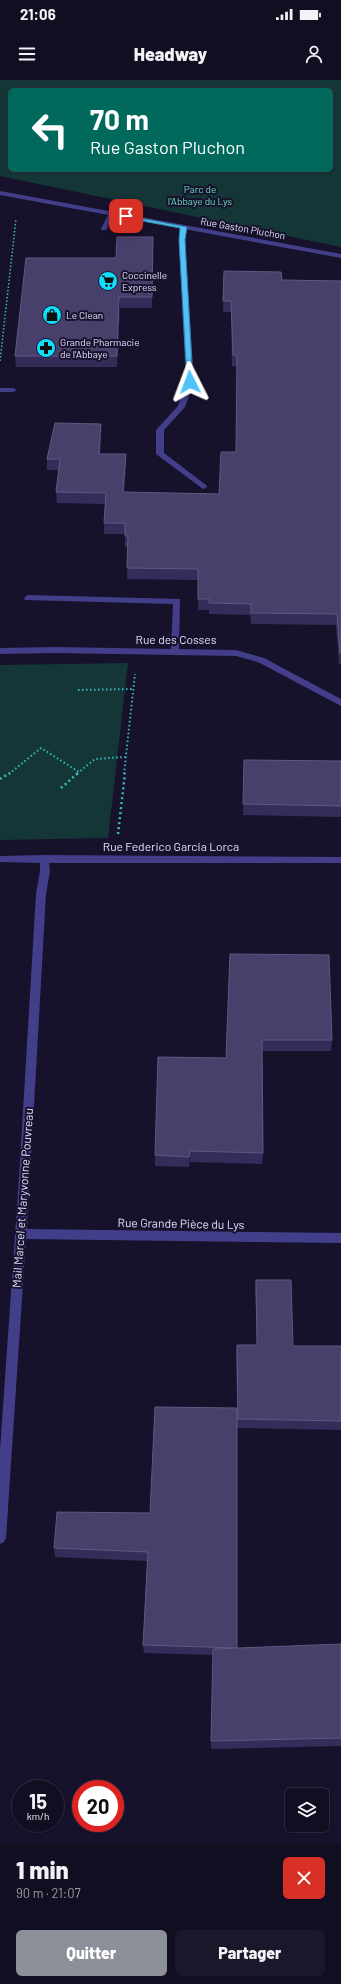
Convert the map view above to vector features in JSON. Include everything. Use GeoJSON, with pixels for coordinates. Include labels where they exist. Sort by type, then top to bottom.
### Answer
{"type":"FeatureCollection","features":[{"type":"Feature","properties":{"kind":"street","name":"Rue Gaston Pluchon"},"geometry":{"type":"LineString","coordinates":[[0,193],[341,256]]}},
{"type":"Feature","properties":{"kind":"street"},"geometry":{"type":"LineString","coordinates":[[104,229],[111,214]]}},
{"type":"Feature","properties":{"kind":"street"},"geometry":{"type":"LineString","coordinates":[[184,227],[182,240],[190,382],[181,407],[160,430],[160,454],[203,487]]}},
{"type":"Feature","properties":{"kind":"street"},"geometry":{"type":"LineString","coordinates":[[0,390],[13,390]]}},
{"type":"Feature","properties":{"kind":"street"},"geometry":{"type":"LineString","coordinates":[[28,598],[177,601],[175,651]]}},
{"type":"Feature","properties":{"kind":"street","name":"Rue des Cosses"},"geometry":{"type":"LineString","coordinates":[[0,651],[175,651],[236,653],[261,660],[341,703]]}},
{"type":"Feature","properties":{"kind":"street","name":"Mail Marcel et Maryvonne Pouvreau"},"geometry":{"type":"LineString","coordinates":[[0,1538],[21,1234],[44,858]]}},
{"type":"Feature","properties":{"kind":"street","name":"Rue Federico Garcia Lorca"},"geometry":{"type":"LineString","coordinates":[[0,859],[341,860]]}},
{"type":"Feature","properties":{"kind":"street","name":"Rue Grande Pièce du Lys"},"geometry":{"type":"LineString","coordinates":[[21,1234],[341,1238]]}},
{"type":"Feature","properties":{"kind":"path"},"geometry":{"type":"LineString","coordinates":[[0,361],[18,209],[21,197]]}},
{"type":"Feature","properties":{"kind":"path"},"geometry":{"type":"LineString","coordinates":[[116,860],[125,757],[138,652]]}},
{"type":"Feature","properties":{"kind":"path"},"geometry":{"type":"LineString","coordinates":[[78,690],[133,689]]}},
{"type":"Feature","properties":{"kind":"path"},"geometry":{"type":"LineString","coordinates":[[0,778],[3,778],[41,748],[79,772]]}},
{"type":"Feature","properties":{"kind":"path"},"geometry":{"type":"LineString","coordinates":[[61,788],[95,759],[125,757]]}},
{"type":"Feature","properties":{"kind":"green space","name":"Parc de l'Abbaye du Lys"},"geometry":{"type":"Polygon","coordinates":[[[0,80],[341,80],[341,247],[0,176],[0,80]]]}},
{"type":"Feature","properties":{"kind":"green space"},"geometry":{"type":"Polygon","coordinates":[[[128,663],[108,838],[0,840],[0,665],[128,663]]]}},
{"type":"Feature","properties":{"kind":"building"},"geometry":{"type":"Polygon","coordinates":[[[117,237],[153,237],[152,297],[119,297],[117,356],[15,356],[26,258],[116,258],[117,237]]]}},
{"type":"Feature","properties":{"kind":"building"},"geometry":{"type":"Polygon","coordinates":[[[224,271],[281,272],[282,280],[341,281],[341,653],[337,614],[251,613],[251,604],[209,603],[209,599],[198,599],[198,569],[127,568],[128,536],[125,536],[125,523],[104,523],[106,493],[56,492],[60,459],[47,459],[55,423],[101,424],[99,454],[126,454],[123,492],[219,494],[221,452],[236,452],[237,356],[233,355],[231,301],[223,301],[224,271]]]}},
{"type":"Feature","properties":{"kind":"building"},"geometry":{"type":"Polygon","coordinates":[[[244,760],[341,761],[341,806],[243,804],[244,760]]]}},
{"type":"Feature","properties":{"kind":"building"},"geometry":{"type":"Polygon","coordinates":[[[230,954],[329,955],[332,1040],[262,1040],[263,1153],[190,1151],[189,1157],[155,1155],[158,1057],[226,1058],[230,954]]]}},
{"type":"Feature","properties":{"kind":"building"},"geometry":{"type":"Polygon","coordinates":[[[256,1280],[291,1280],[293,1346],[341,1346],[341,1421],[238,1419],[237,1345],[257,1345],[256,1280]]]}},
{"type":"Feature","properties":{"kind":"building"},"geometry":{"type":"Polygon","coordinates":[[[155,1407],[237,1408],[237,1648],[143,1645],[148,1552],[54,1548],[57,1512],[150,1513],[155,1407]]]}},
{"type":"Feature","properties":{"kind":"building"},"geometry":{"type":"Polygon","coordinates":[[[341,1644],[341,1738],[211,1741],[213,1649],[341,1644]]]}},
{"type":"Feature","properties":{"kind":"place","name":"Coccinelle Express"},"geometry":{"type":"Point","coordinates":[108,281]}},
{"type":"Feature","properties":{"kind":"place","name":"Le Clean"},"geometry":{"type":"Point","coordinates":[52,315]}},
{"type":"Feature","properties":{"kind":"place","name":"Grande Pharmacie de l'Abbaye"},"geometry":{"type":"Point","coordinates":[46,348]}},
{"type":"Feature","properties":{"kind":"route"},"geometry":{"type":"LineString","coordinates":[[126,216],[184,227],[182,240],[190,382]]}}]}
